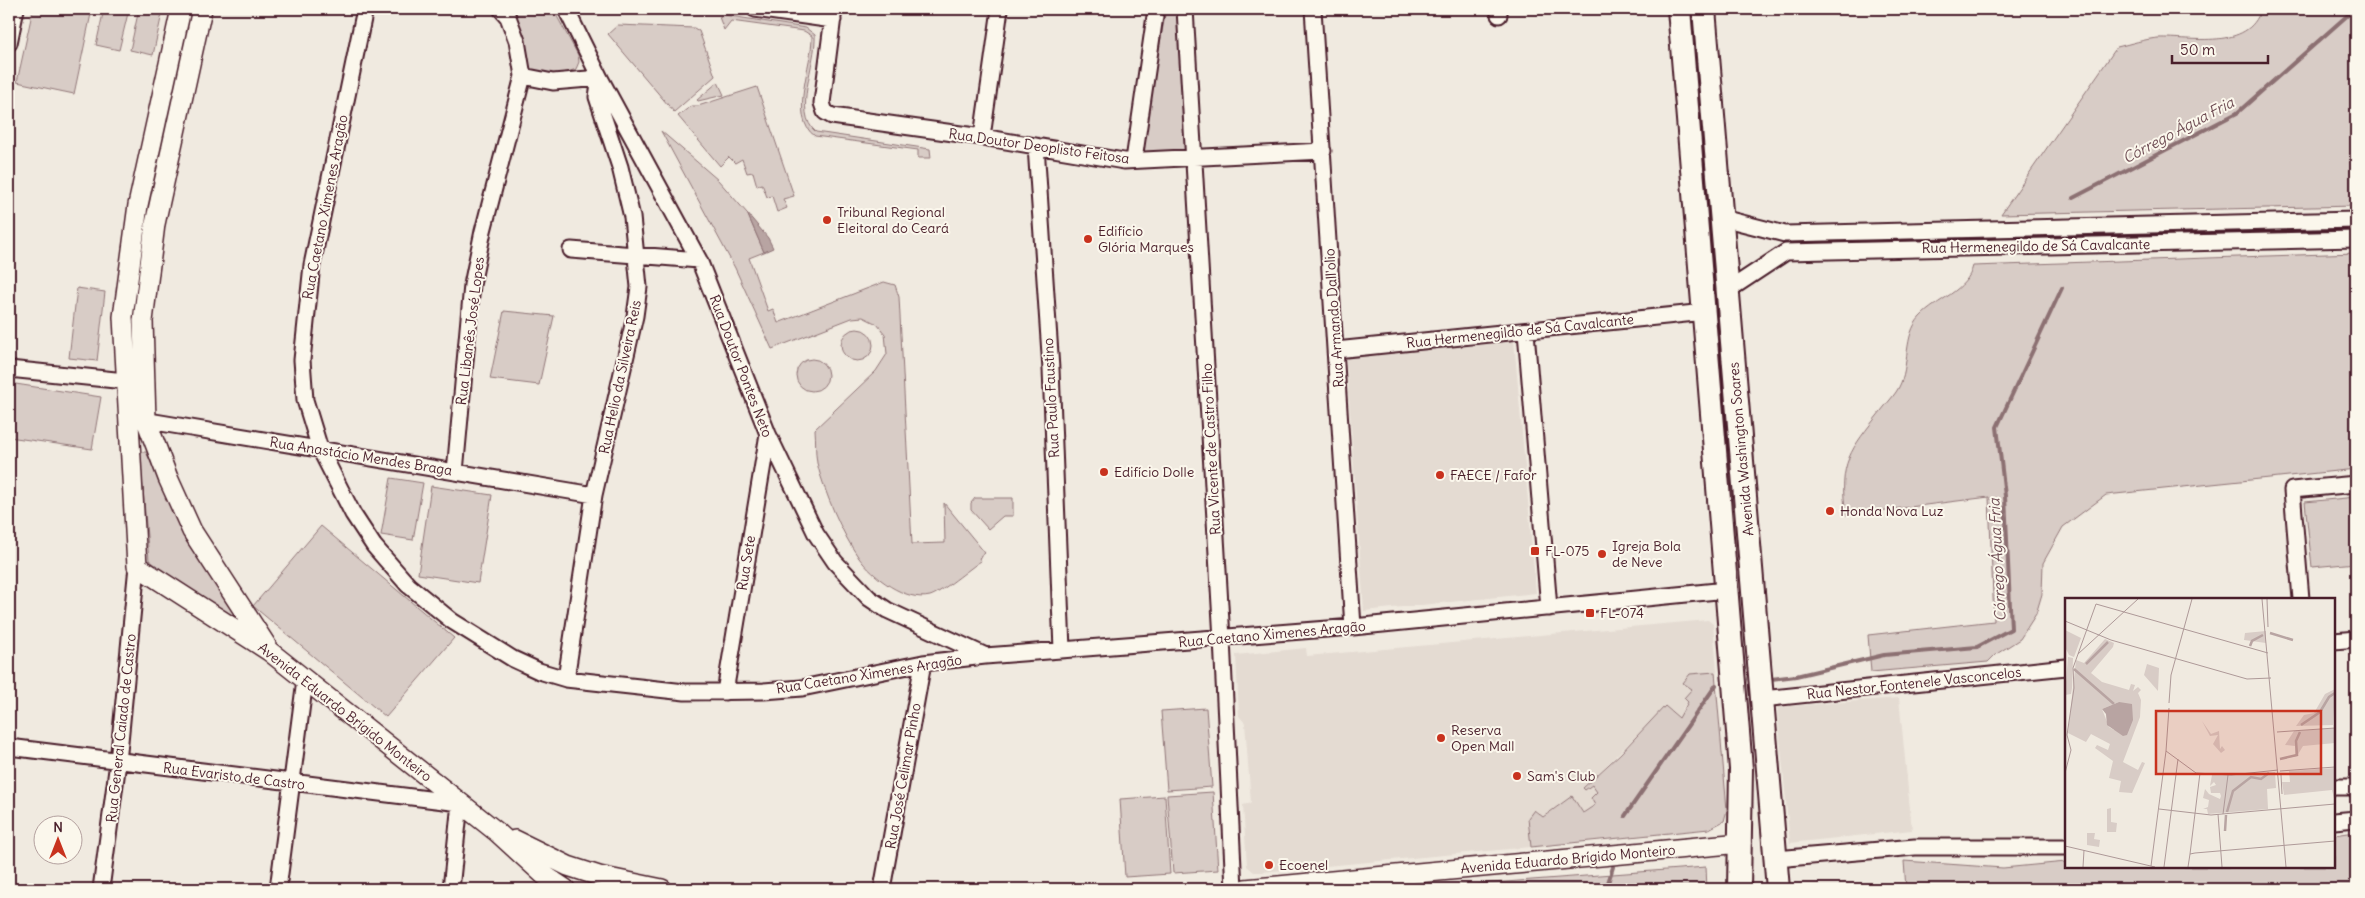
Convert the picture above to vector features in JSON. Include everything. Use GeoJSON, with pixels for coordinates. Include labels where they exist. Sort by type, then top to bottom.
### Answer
{"type":"FeatureCollection","features":[{"type":"Feature","properties":{"kind":"highway","name":"Avenida Washington Soares"},"geometry":{"type":"LineString","coordinates":[[1679,9],[1741,769],[1741,843],[1738,889]]}},
{"type":"Feature","properties":{"kind":"highway","name":"Avenida Washington Soares"},"geometry":{"type":"LineString","coordinates":[[1704,9],[1778,889]]}},
{"type":"Feature","properties":{"kind":"main road"},"geometry":{"type":"LineString","coordinates":[[181,9],[140,195],[129,265],[123,317],[125,381],[137,419],[168,478],[192,531],[269,650]]}},
{"type":"Feature","properties":{"kind":"main road"},"geometry":{"type":"LineString","coordinates":[[137,566],[137,419],[143,321],[154,224],[202,9]]}},
{"type":"Feature","properties":{"kind":"main road"},"geometry":{"type":"LineString","coordinates":[[164,82],[185,88]]}},
{"type":"Feature","properties":{"kind":"main road"},"geometry":{"type":"LineString","coordinates":[[129,265],[149,268]]}},
{"type":"Feature","properties":{"kind":"main road","name":"Avenida Eduardo Brígido Monteiro"},"geometry":{"type":"LineString","coordinates":[[137,566],[269,650],[497,832],[544,875],[565,889]]}},
{"type":"Feature","properties":{"kind":"main road","name":"Avenida Eduardo Brígido Monteiro"},"geometry":{"type":"LineString","coordinates":[[497,832],[568,866],[629,886],[662,889]]}},
{"type":"Feature","properties":{"kind":"main road","name":"Avenida Eduardo Brígido Monteiro"},"geometry":{"type":"LineString","coordinates":[[1246,889],[1741,843]]}},
{"type":"Feature","properties":{"kind":"street"},"geometry":{"type":"LineString","coordinates":[[9,43],[16,9]]}},
{"type":"Feature","properties":{"kind":"street","name":"Rua Caetano Ximenes Aragão"},"geometry":{"type":"LineString","coordinates":[[365,9],[312,265],[304,324],[302,360],[304,400],[320,449],[353,514],[374,546],[408,585],[452,621],[513,659],[538,671],[566,679],[685,692],[802,688],[923,663],[985,656],[1222,639],[1726,590]]}},
{"type":"Feature","properties":{"kind":"street"},"geometry":{"type":"LineString","coordinates":[[501,9],[508,16],[517,41],[523,76],[553,82],[600,78]]}},
{"type":"Feature","properties":{"kind":"street","name":"Rua Doutor Pontes Neto"},"geometry":{"type":"LineString","coordinates":[[566,9],[600,78],[699,260],[768,434],[816,534],[852,581],[869,598],[887,610],[985,656]]}},
{"type":"Feature","properties":{"kind":"street"},"geometry":{"type":"LineString","coordinates":[[754,9],[833,14]]}},
{"type":"Feature","properties":{"kind":"street"},"geometry":{"type":"LineString","coordinates":[[982,137],[1000,9]]}},
{"type":"Feature","properties":{"kind":"street"},"geometry":{"type":"LineString","coordinates":[[1134,160],[1156,9]]}},
{"type":"Feature","properties":{"kind":"street","name":"Rua Vicente de Castro Filho"},"geometry":{"type":"LineString","coordinates":[[1185,9],[1222,639],[1234,889]]}},
{"type":"Feature","properties":{"kind":"street","name":"Rua Armando Dall'olio"},"geometry":{"type":"LineString","coordinates":[[1313,9],[1353,627]]}},
{"type":"Feature","properties":{"kind":"street","name":"Rua Doutor Deoplisto Feitosa"},"geometry":{"type":"LineString","coordinates":[[833,14],[822,103],[825,112],[832,116],[982,137],[1124,161],[1323,151]]}},
{"type":"Feature","properties":{"kind":"street","name":"Rua Libanês José Lopes"},"geometry":{"type":"LineString","coordinates":[[455,472],[472,285],[483,231],[523,76]]}},
{"type":"Feature","properties":{"kind":"street","name":"Rua Helio da Silveira Reis"},"geometry":{"type":"LineString","coordinates":[[566,679],[594,495],[639,287],[632,217],[620,167],[597,97],[600,78]]}},
{"type":"Feature","properties":{"kind":"street","name":"Rua Paulo Faustino"},"geometry":{"type":"LineString","coordinates":[[1036,146],[1050,369],[1062,650]]}},
{"type":"Feature","properties":{"kind":"street","name":"Rua Hermenegildo de Sá Cavalcante"},"geometry":{"type":"LineString","coordinates":[[1722,218],[1785,234],[2356,220]]}},
{"type":"Feature","properties":{"kind":"street"},"geometry":{"type":"LineString","coordinates":[[1727,291],[1786,252],[1785,234]]}},
{"type":"Feature","properties":{"kind":"street","name":"Rua Hermenegildo de Sá Cavalcante"},"geometry":{"type":"LineString","coordinates":[[1786,252],[2356,239]]}},
{"type":"Feature","properties":{"kind":"street"},"geometry":{"type":"LineString","coordinates":[[571,250],[699,260]]}},
{"type":"Feature","properties":{"kind":"street","name":"Rua Hermenegildo de Sá Cavalcante"},"geometry":{"type":"LineString","coordinates":[[1336,350],[1526,332],[1705,312]]}},
{"type":"Feature","properties":{"kind":"street"},"geometry":{"type":"LineString","coordinates":[[1526,332],[1549,608]]}},
{"type":"Feature","properties":{"kind":"street"},"geometry":{"type":"LineString","coordinates":[[9,369],[125,381]]}},
{"type":"Feature","properties":{"kind":"street","name":"Rua Anastácio Mendes Braga"},"geometry":{"type":"LineString","coordinates":[[137,419],[594,495]]}},
{"type":"Feature","properties":{"kind":"street","name":"Rua Sete"},"geometry":{"type":"LineString","coordinates":[[725,692],[768,434]]}},
{"type":"Feature","properties":{"kind":"street"},"geometry":{"type":"LineString","coordinates":[[2301,598],[2292,490],[2356,484]]}},
{"type":"Feature","properties":{"kind":"street","name":"Rua General Caiado de Castro"},"geometry":{"type":"LineString","coordinates":[[101,889],[118,762],[137,566]]}},
{"type":"Feature","properties":{"kind":"street"},"geometry":{"type":"LineString","coordinates":[[2335,641],[2356,639]]}},
{"type":"Feature","properties":{"kind":"street","name":"Rua José Celimar Pinho"},"geometry":{"type":"LineString","coordinates":[[882,889],[923,663]]}},
{"type":"Feature","properties":{"kind":"street","name":"Rua Nestor Fontenele Vasconcelos"},"geometry":{"type":"LineString","coordinates":[[1762,699],[2065,667]]}},
{"type":"Feature","properties":{"kind":"street"},"geometry":{"type":"LineString","coordinates":[[278,889],[305,680]]}},
{"type":"Feature","properties":{"kind":"street","name":"Rua Evaristo de Castro"},"geometry":{"type":"LineString","coordinates":[[9,747],[460,804]]}},
{"type":"Feature","properties":{"kind":"street"},"geometry":{"type":"LineString","coordinates":[[2335,787],[2352,787],[2356,790]]}},
{"type":"Feature","properties":{"kind":"street"},"geometry":{"type":"LineString","coordinates":[[451,889],[460,804]]}},
{"type":"Feature","properties":{"kind":"street"},"geometry":{"type":"LineString","coordinates":[[2335,821],[2356,819]]}},
{"type":"Feature","properties":{"kind":"street"},"geometry":{"type":"LineString","coordinates":[[1776,859],[1915,847],[2065,847]]}},
{"type":"Feature","properties":{"kind":"shaded area"},"geometry":{"type":"Polygon","coordinates":[[[33,9],[92,9],[74,94],[17,82],[33,9]]]}},
{"type":"Feature","properties":{"kind":"shaded area"},"geometry":{"type":"Polygon","coordinates":[[[104,9],[129,9],[119,50],[96,45],[104,9]]]}},
{"type":"Feature","properties":{"kind":"shaded area"},"geometry":{"type":"Polygon","coordinates":[[[139,9],[163,9],[153,55],[130,50],[139,9]]]}},
{"type":"Feature","properties":{"kind":"shaded area"},"geometry":{"type":"Polygon","coordinates":[[[510,9],[553,9],[578,55],[579,62],[576,69],[562,74],[541,73],[532,70],[528,65],[520,29],[510,9]]]}},
{"type":"Feature","properties":{"kind":"shaded area"},"geometry":{"type":"Polygon","coordinates":[[[1166,9],[1182,9],[1186,151],[1141,152],[1166,9]]]}},
{"type":"Feature","properties":{"kind":"shaded area"},"geometry":{"type":"Polygon","coordinates":[[[2261,9],[2356,9],[2356,206],[2001,214],[2117,47],[2158,38],[2217,39],[2232,36],[2244,31],[2254,22],[2261,9]]]}},
{"type":"Feature","properties":{"kind":"shaded area"},"geometry":{"type":"Polygon","coordinates":[[[724,15],[806,28],[815,35],[815,46],[807,86],[806,113],[809,123],[816,132],[930,149],[931,158],[918,158],[918,150],[815,136],[807,128],[803,117],[802,104],[812,36],[804,31],[731,21],[724,30],[719,17],[724,15]]]}},
{"type":"Feature","properties":{"kind":"shaded area"},"geometry":{"type":"Polygon","coordinates":[[[618,25],[694,28],[699,31],[715,76],[674,112],[608,34],[618,25]]]}},
{"type":"Feature","properties":{"kind":"shaded area"},"geometry":{"type":"Polygon","coordinates":[[[718,82],[724,95],[697,100],[718,82]]]}},
{"type":"Feature","properties":{"kind":"shaded area"},"geometry":{"type":"Polygon","coordinates":[[[757,87],[794,196],[783,199],[787,208],[777,212],[772,196],[767,197],[762,184],[757,186],[753,172],[747,173],[742,159],[735,163],[729,157],[720,166],[678,116],[691,106],[698,106],[757,87]]]}},
{"type":"Feature","properties":{"kind":"shaded area"},"geometry":{"type":"Polygon","coordinates":[[[661,131],[718,180],[747,213],[764,252],[749,258],[768,311],[773,309],[778,323],[884,282],[895,285],[899,297],[912,544],[945,543],[944,503],[985,553],[979,558],[981,561],[935,594],[920,597],[900,592],[872,573],[859,558],[840,525],[817,463],[815,429],[876,371],[887,354],[885,334],[877,324],[863,317],[852,318],[772,349],[735,268],[661,131]]]}},
{"type":"Feature","properties":{"kind":"shaded area"},"geometry":{"type":"Polygon","coordinates":[[[747,213],[768,238],[773,248],[764,252],[747,213]]]}},
{"type":"Feature","properties":{"kind":"shaded area"},"geometry":{"type":"Polygon","coordinates":[[[2356,253],[2356,469],[2106,495],[2063,527],[2043,563],[2042,594],[2036,614],[2020,639],[1995,655],[1988,662],[1871,672],[1868,635],[1994,621],[1989,497],[1846,515],[1844,497],[1845,470],[1849,458],[1861,436],[1899,387],[1905,370],[1911,333],[1915,324],[1927,311],[1965,282],[1973,266],[2356,253]]]}},
{"type":"Feature","properties":{"kind":"shaded area"},"geometry":{"type":"Polygon","coordinates":[[[77,288],[105,292],[97,361],[69,358],[77,288]]]}},
{"type":"Feature","properties":{"kind":"shaded area"},"geometry":{"type":"Polygon","coordinates":[[[504,311],[554,316],[539,385],[490,379],[504,311]]]}},
{"type":"Feature","properties":{"kind":"shaded area"},"geometry":{"type":"Polygon","coordinates":[[[857,329],[863,330],[868,334],[872,339],[872,351],[868,356],[863,360],[857,361],[851,360],[846,356],[842,351],[841,345],[842,339],[846,334],[851,330],[857,329]]]}},
{"type":"Feature","properties":{"kind":"shaded area","name":"FAECE / Fafor"},"geometry":{"type":"Polygon","coordinates":[[[1514,341],[1536,593],[1364,611],[1346,357],[1514,341]]]}},
{"type":"Feature","properties":{"kind":"shaded area"},"geometry":{"type":"Polygon","coordinates":[[[812,359],[818,360],[823,364],[827,369],[827,381],[823,386],[818,390],[812,391],[806,390],[801,386],[797,381],[796,375],[797,369],[801,364],[806,360],[812,359]]]}},
{"type":"Feature","properties":{"kind":"shaded area"},"geometry":{"type":"Polygon","coordinates":[[[9,383],[101,397],[92,449],[9,437],[9,383]]]}},
{"type":"Feature","properties":{"kind":"shaded area"},"geometry":{"type":"Polygon","coordinates":[[[146,452],[188,541],[241,621],[233,623],[149,560],[140,454],[146,452]]]}},
{"type":"Feature","properties":{"kind":"shaded area"},"geometry":{"type":"Polygon","coordinates":[[[391,478],[423,483],[413,540],[381,535],[391,478]]]}},
{"type":"Feature","properties":{"kind":"shaded area"},"geometry":{"type":"Polygon","coordinates":[[[431,486],[492,495],[478,583],[418,574],[431,486]]]}},
{"type":"Feature","properties":{"kind":"shaded area"},"geometry":{"type":"Polygon","coordinates":[[[2356,497],[2356,563],[2312,567],[2305,502],[2356,497]]]}},
{"type":"Feature","properties":{"kind":"shaded area"},"geometry":{"type":"Polygon","coordinates":[[[975,498],[1013,498],[1013,516],[1003,516],[988,529],[971,510],[971,503],[975,498]]]}},
{"type":"Feature","properties":{"kind":"shaded area"},"geometry":{"type":"Polygon","coordinates":[[[321,526],[454,638],[386,717],[253,606],[321,526]]]}},
{"type":"Feature","properties":{"kind":"shaded area","name":"Reserva Open Mall"},"geometry":{"type":"Polygon","coordinates":[[[1708,620],[1713,624],[1717,671],[1692,689],[1688,701],[1682,709],[1685,711],[1679,718],[1666,707],[1583,788],[1592,785],[1598,793],[1591,798],[1595,804],[1583,813],[1572,796],[1542,817],[1536,810],[1528,818],[1531,847],[1262,872],[1254,872],[1247,866],[1243,805],[1251,803],[1245,723],[1239,716],[1236,655],[1306,648],[1307,656],[1708,620]]]}},
{"type":"Feature","properties":{"kind":"shaded area"},"geometry":{"type":"Polygon","coordinates":[[[1715,672],[1727,810],[1724,821],[1709,829],[1531,847],[1528,818],[1534,810],[1543,817],[1572,796],[1583,813],[1595,805],[1591,798],[1597,792],[1592,785],[1585,790],[1583,788],[1621,753],[1665,706],[1679,718],[1688,702],[1684,698],[1692,689],[1683,683],[1690,674],[1715,672]]]}},
{"type":"Feature","properties":{"kind":"shaded area"},"geometry":{"type":"Polygon","coordinates":[[[1899,698],[1912,830],[1790,843],[1777,707],[1899,698]]]}},
{"type":"Feature","properties":{"kind":"shaded area"},"geometry":{"type":"Polygon","coordinates":[[[1206,708],[1212,787],[1167,790],[1161,711],[1206,708]]]}},
{"type":"Feature","properties":{"kind":"shaded area"},"geometry":{"type":"Polygon","coordinates":[[[1213,792],[1218,870],[1173,873],[1167,795],[1213,792]]]}},
{"type":"Feature","properties":{"kind":"shaded area"},"geometry":{"type":"Polygon","coordinates":[[[1165,796],[1170,874],[1125,877],[1120,799],[1165,796]]]}},
{"type":"Feature","properties":{"kind":"shaded area"},"geometry":{"type":"Polygon","coordinates":[[[2356,832],[2356,889],[1906,889],[1904,861],[2003,868],[2065,862],[2065,868],[2335,868],[2335,835],[2356,832]]]}},
{"type":"Feature","properties":{"kind":"shaded area"},"geometry":{"type":"Polygon","coordinates":[[[1706,867],[1707,889],[1412,889],[1706,867]]]}},
{"type":"Feature","properties":{"kind":"waterway","name":"Córrego Água Fria"},"geometry":{"type":"LineString","coordinates":[[2073,198],[2237,113],[2349,14],[2352,9]]}},
{"type":"Feature","properties":{"kind":"waterway","name":"Córrego Água Fria"},"geometry":{"type":"LineString","coordinates":[[1771,679],[1796,676],[1884,655],[1977,647],[2011,629],[2005,496],[1997,427],[2062,288]]}},
{"type":"Feature","properties":{"kind":"waterway","name":"Córrego Água Fria"},"geometry":{"type":"LineString","coordinates":[[1625,816],[1716,685]]}},
{"type":"Feature","properties":{"kind":"waterway","name":"Córrego Água Fria"},"geometry":{"type":"LineString","coordinates":[[1606,889],[1613,867]]}},
{"type":"Feature","properties":{"kind":"place","name":"Tribunal Regional Eleitoral do Ceará"},"geometry":{"type":"Point","coordinates":[827,220]}},
{"type":"Feature","properties":{"kind":"place","name":"Edifício Glória Marques"},"geometry":{"type":"Point","coordinates":[1088,239]}},
{"type":"Feature","properties":{"kind":"place","name":"Edifício Dolle"},"geometry":{"type":"Point","coordinates":[1104,472]}},
{"type":"Feature","properties":{"kind":"place","name":"FAECE / Fafor"},"geometry":{"type":"Point","coordinates":[1440,475]}},
{"type":"Feature","properties":{"kind":"place","name":"Honda Nova Luz"},"geometry":{"type":"Point","coordinates":[1830,511]}},
{"type":"Feature","properties":{"kind":"place","name":"FL-075"},"geometry":{"type":"Point","coordinates":[1535,551]}},
{"type":"Feature","properties":{"kind":"place","name":"Igreja Bola de Neve"},"geometry":{"type":"Point","coordinates":[1602,554]}},
{"type":"Feature","properties":{"kind":"place","name":"FL-074"},"geometry":{"type":"Point","coordinates":[1590,613]}},
{"type":"Feature","properties":{"kind":"place","name":"Reserva Open Mall"},"geometry":{"type":"Point","coordinates":[1441,738]}},
{"type":"Feature","properties":{"kind":"place","name":"Sam's Club"},"geometry":{"type":"Point","coordinates":[1517,776]}},
{"type":"Feature","properties":{"kind":"place","name":"Ecoenel"},"geometry":{"type":"Point","coordinates":[1269,865]}}]}
